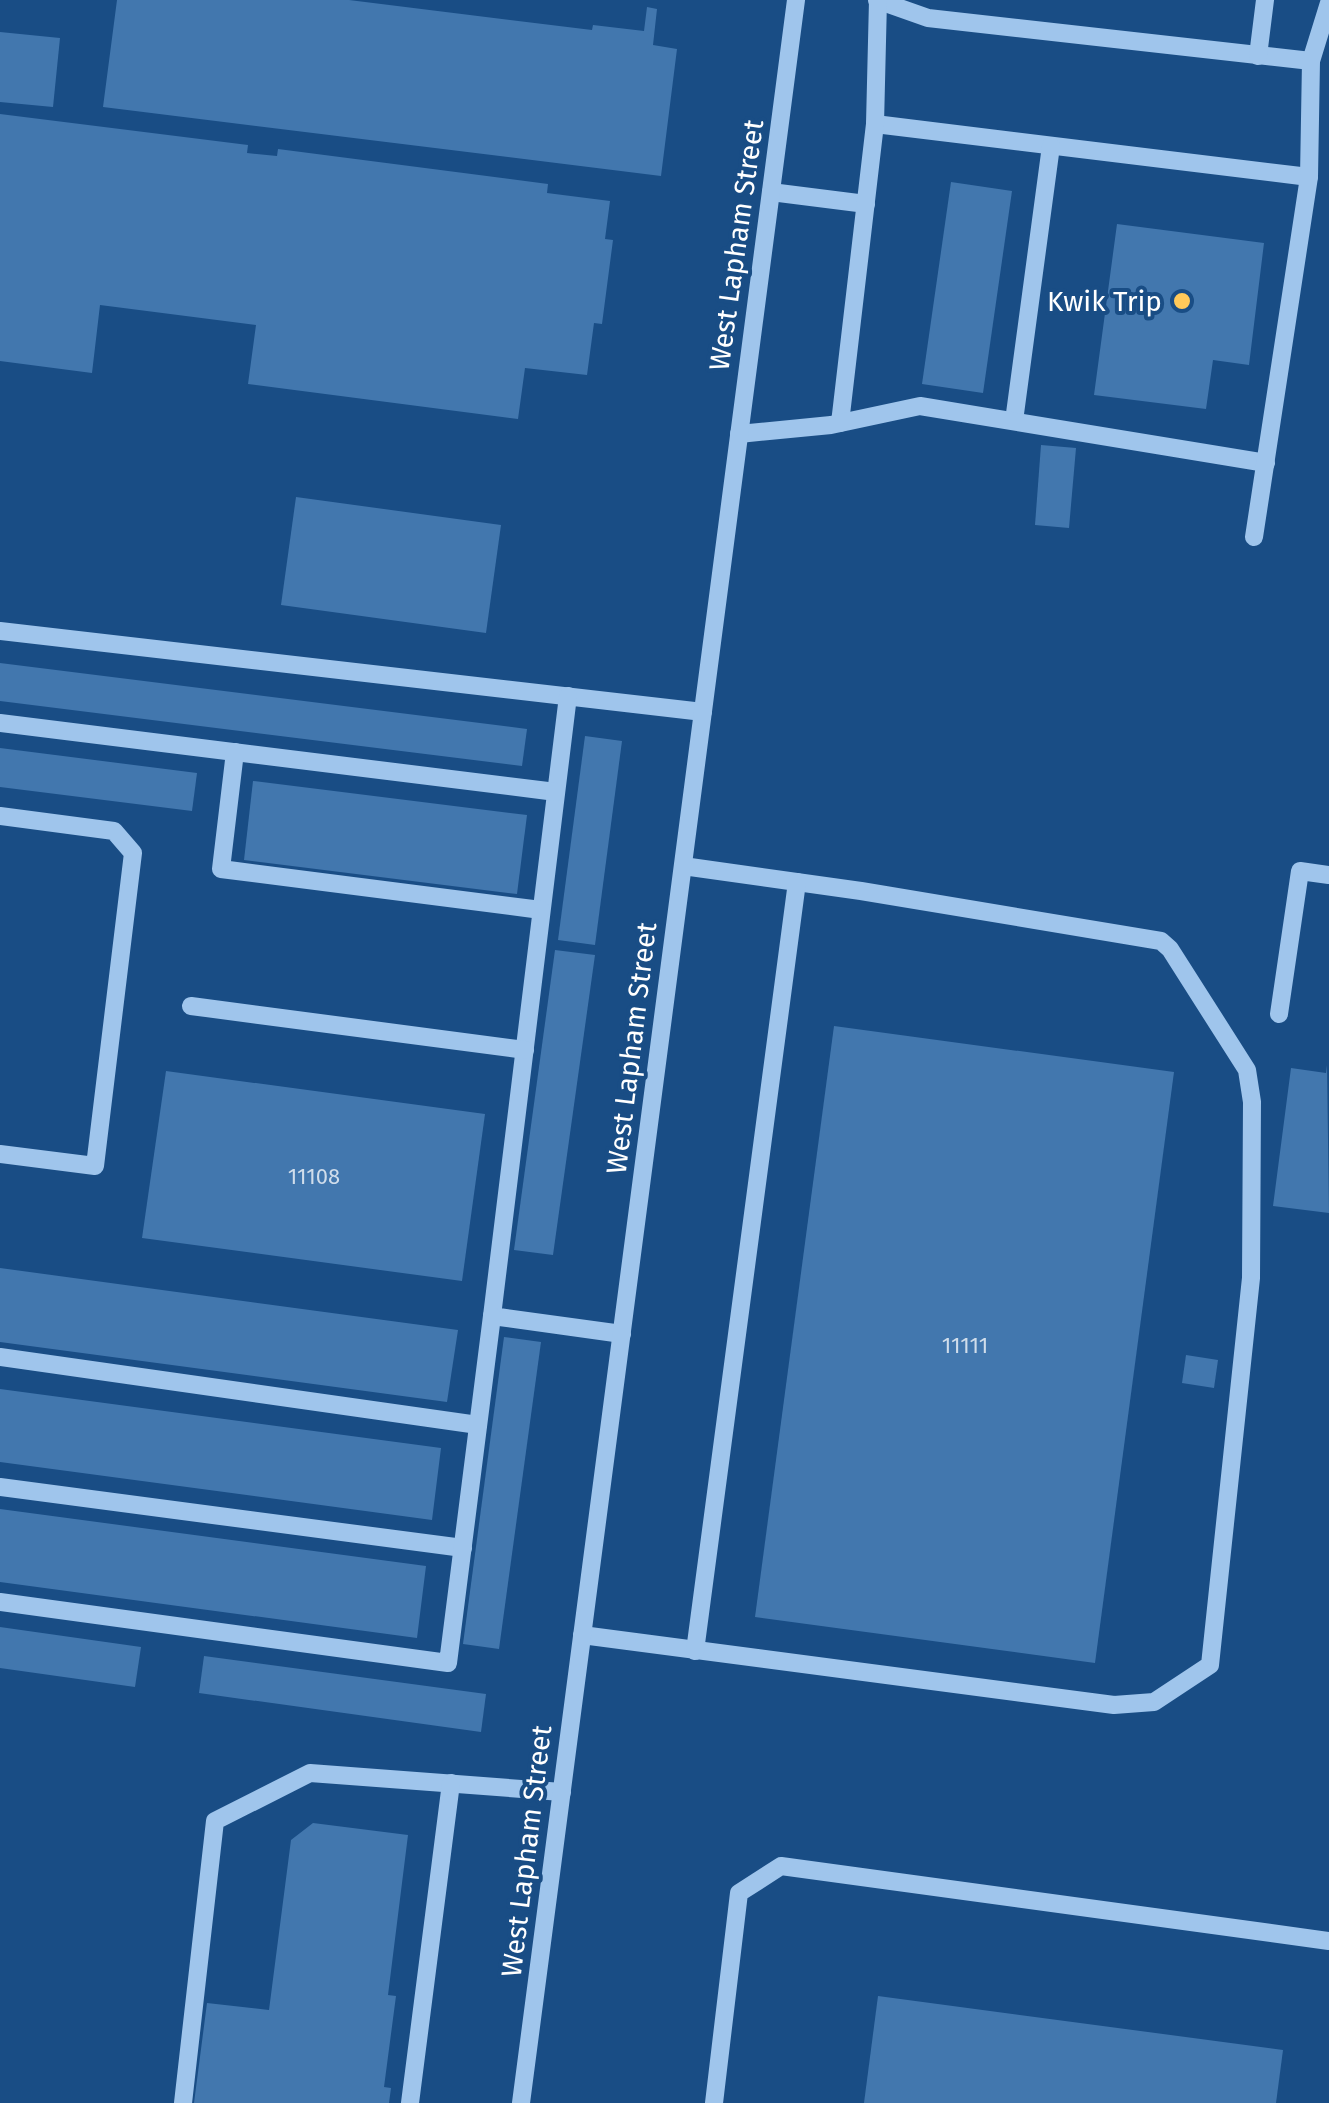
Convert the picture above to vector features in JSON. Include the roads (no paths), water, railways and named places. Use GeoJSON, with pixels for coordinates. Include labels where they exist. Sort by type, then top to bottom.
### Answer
{"type":"FeatureCollection","features":[{"type":"Feature","properties":{"kind":"street","name":"West Lapham Street"},"geometry":{"type":"LineString","coordinates":[[521,2103],[796,0]]}},
{"type":"Feature","properties":{"kind":"street"},"geometry":{"type":"LineString","coordinates":[[840,423],[875,124],[878,0],[928,18],[1311,62]]}},
{"type":"Feature","properties":{"kind":"street"},"geometry":{"type":"LineString","coordinates":[[1258,56],[1265,0]]}},
{"type":"Feature","properties":{"kind":"street"},"geometry":{"type":"LineString","coordinates":[[1254,537],[1308,177],[1311,62],[1329,2]]}},
{"type":"Feature","properties":{"kind":"street"},"geometry":{"type":"LineString","coordinates":[[875,124],[1308,177]]}},
{"type":"Feature","properties":{"kind":"street"},"geometry":{"type":"LineString","coordinates":[[1014,422],[1051,146]]}},
{"type":"Feature","properties":{"kind":"street"},"geometry":{"type":"LineString","coordinates":[[771,192],[866,204]]}},
{"type":"Feature","properties":{"kind":"street"},"geometry":{"type":"LineString","coordinates":[[739,434],[840,423],[920,406],[1266,463]]}},
{"type":"Feature","properties":{"kind":"street"},"geometry":{"type":"LineString","coordinates":[[0,631],[703,712]]}},
{"type":"Feature","properties":{"kind":"street"},"geometry":{"type":"LineString","coordinates":[[0,1602],[448,1663],[568,696]]}},
{"type":"Feature","properties":{"kind":"street"},"geometry":{"type":"LineString","coordinates":[[0,723],[556,792]]}},
{"type":"Feature","properties":{"kind":"street"},"geometry":{"type":"LineString","coordinates":[[235,752],[221,869],[542,910]]}},
{"type":"Feature","properties":{"kind":"street"},"geometry":{"type":"LineString","coordinates":[[0,816],[114,831],[133,852],[94,1166],[0,1154]]}},
{"type":"Feature","properties":{"kind":"street"},"geometry":{"type":"LineString","coordinates":[[582,1634],[1114,1705],[1154,1702],[1210,1665],[1251,1278],[1252,1102],[1247,1070],[1170,949],[1160,941],[683,866]]}},
{"type":"Feature","properties":{"kind":"street"},"geometry":{"type":"LineString","coordinates":[[1279,1014],[1300,871],[1329,876]]}},
{"type":"Feature","properties":{"kind":"street"},"geometry":{"type":"LineString","coordinates":[[695,1651],[797,882]]}},
{"type":"Feature","properties":{"kind":"street"},"geometry":{"type":"LineString","coordinates":[[191,1006],[525,1050]]}},
{"type":"Feature","properties":{"kind":"street"},"geometry":{"type":"LineString","coordinates":[[492,1316],[622,1334]]}},
{"type":"Feature","properties":{"kind":"street"},"geometry":{"type":"LineString","coordinates":[[0,1357],[478,1425]]}},
{"type":"Feature","properties":{"kind":"street"},"geometry":{"type":"LineString","coordinates":[[0,1487],[463,1548]]}},
{"type":"Feature","properties":{"kind":"street"},"geometry":{"type":"LineString","coordinates":[[183,2103],[215,1821],[310,1773],[562,1792]]}},
{"type":"Feature","properties":{"kind":"street"},"geometry":{"type":"LineString","coordinates":[[410,2103],[451,1784]]}},
{"type":"Feature","properties":{"kind":"street"},"geometry":{"type":"LineString","coordinates":[[714,2103],[739,1893],[781,1866],[1329,1940]]}},
{"type":"Feature","properties":{"kind":"place","name":"Kwik Trip"},"geometry":{"type":"Point","coordinates":[1182,301]}}]}
